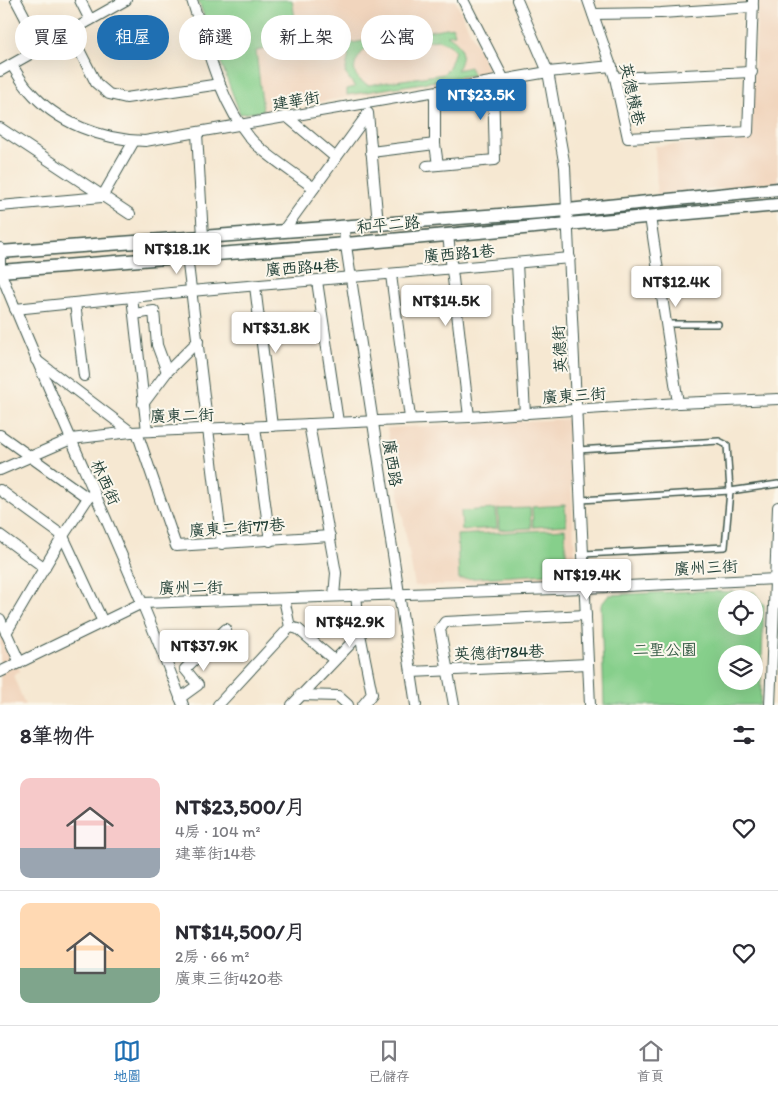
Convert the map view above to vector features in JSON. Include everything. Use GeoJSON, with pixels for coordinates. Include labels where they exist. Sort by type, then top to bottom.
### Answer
{"type":"FeatureCollection","features":[{"type":"Feature","properties":{"kind":"street"},"geometry":{"type":"LineString","coordinates":[[16,0],[24,15]]}},
{"type":"Feature","properties":{"kind":"street"},"geometry":{"type":"LineString","coordinates":[[80,0],[90,20]]}},
{"type":"Feature","properties":{"kind":"street"},"geometry":{"type":"LineString","coordinates":[[87,22],[126,0]]}},
{"type":"Feature","properties":{"kind":"street"},"geometry":{"type":"LineString","coordinates":[[192,0],[220,84],[241,125],[251,140],[314,188]]}},
{"type":"Feature","properties":{"kind":"street"},"geometry":{"type":"LineString","coordinates":[[464,0],[504,80]]}},
{"type":"Feature","properties":{"kind":"street","name":"英德街"},"geometry":{"type":"LineString","coordinates":[[517,0],[548,72],[561,138],[568,210],[590,705]]}},
{"type":"Feature","properties":{"kind":"street","name":"英德橫巷"},"geometry":{"type":"LineString","coordinates":[[588,0],[612,66],[628,138],[748,132],[752,72]]}},
{"type":"Feature","properties":{"kind":"street"},"geometry":{"type":"LineString","coordinates":[[593,14],[661,13],[753,4],[752,72],[615,78]]}},
{"type":"Feature","properties":{"kind":"street"},"geometry":{"type":"LineString","coordinates":[[4,67],[17,60]]}},
{"type":"Feature","properties":{"kind":"street"},"geometry":{"type":"LineString","coordinates":[[84,60],[96,83],[109,94],[126,98],[220,84]]}},
{"type":"Feature","properties":{"kind":"street","name":"建華街"},"geometry":{"type":"LineString","coordinates":[[4,67],[60,117],[85,130],[134,141],[197,133],[286,116],[548,72],[612,66]]}},
{"type":"Feature","properties":{"kind":"street"},"geometry":{"type":"LineString","coordinates":[[435,92],[435,144],[432,165],[495,160],[493,82]]}},
{"type":"Feature","properties":{"kind":"street"},"geometry":{"type":"LineString","coordinates":[[283,231],[367,115],[372,103]]}},
{"type":"Feature","properties":{"kind":"street"},"geometry":{"type":"LineString","coordinates":[[367,115],[378,224]]}},
{"type":"Feature","properties":{"kind":"street"},"geometry":{"type":"LineString","coordinates":[[286,116],[336,158]]}},
{"type":"Feature","properties":{"kind":"street"},"geometry":{"type":"LineString","coordinates":[[0,128],[130,214]]}},
{"type":"Feature","properties":{"kind":"street"},"geometry":{"type":"LineString","coordinates":[[197,133],[203,237]]}},
{"type":"Feature","properties":{"kind":"street"},"geometry":{"type":"LineString","coordinates":[[102,197],[134,141]]}},
{"type":"Feature","properties":{"kind":"street"},"geometry":{"type":"LineString","coordinates":[[371,152],[435,144]]}},
{"type":"Feature","properties":{"kind":"street","name":"和平二路"},"geometry":{"type":"LineString","coordinates":[[0,251],[568,210],[778,189]]}},
{"type":"Feature","properties":{"kind":"street"},"geometry":{"type":"LineString","coordinates":[[0,206],[102,197]]}},
{"type":"Feature","properties":{"kind":"street","name":"和平二路"},"geometry":{"type":"LineString","coordinates":[[0,271],[346,244],[778,205]]}},
{"type":"Feature","properties":{"kind":"street"},"geometry":{"type":"LineString","coordinates":[[650,217],[678,402]]}},
{"type":"Feature","properties":{"kind":"street","name":"廣西路"},"geometry":{"type":"LineString","coordinates":[[343,226],[416,705]]}},
{"type":"Feature","properties":{"kind":"street"},"geometry":{"type":"LineString","coordinates":[[448,235],[469,417]]}},
{"type":"Feature","properties":{"kind":"street"},"geometry":{"type":"LineString","coordinates":[[0,251],[0,266]]}},
{"type":"Feature","properties":{"kind":"street"},"geometry":{"type":"LineString","coordinates":[[187,256],[222,544]]}},
{"type":"Feature","properties":{"kind":"street","name":"廣西路1巷"},"geometry":{"type":"LineString","coordinates":[[351,278],[570,258]]}},
{"type":"Feature","properties":{"kind":"street"},"geometry":{"type":"LineString","coordinates":[[517,263],[525,414]]}},
{"type":"Feature","properties":{"kind":"street","name":"林西街"},"geometry":{"type":"LineString","coordinates":[[0,271],[71,439],[91,496],[142,603],[182,702]]}},
{"type":"Feature","properties":{"kind":"street"},"geometry":{"type":"LineString","coordinates":[[391,275],[410,418]]}},
{"type":"Feature","properties":{"kind":"street","name":"廣西路4巷"},"geometry":{"type":"LineString","coordinates":[[15,310],[191,291],[351,278]]}},
{"type":"Feature","properties":{"kind":"street"},"geometry":{"type":"LineString","coordinates":[[316,281],[338,422]]}},
{"type":"Feature","properties":{"kind":"street"},"geometry":{"type":"LineString","coordinates":[[255,286],[272,426]]}},
{"type":"Feature","properties":{"kind":"street"},"geometry":{"type":"LineString","coordinates":[[36,360],[138,432],[144,404],[132,297]]}},
{"type":"Feature","properties":{"kind":"street"},"geometry":{"type":"LineString","coordinates":[[75,303],[84,376]]}},
{"type":"Feature","properties":{"kind":"street"},"geometry":{"type":"LineString","coordinates":[[134,314],[154,311],[157,345],[167,372]]}},
{"type":"Feature","properties":{"kind":"street"},"geometry":{"type":"LineString","coordinates":[[144,404],[167,372],[198,341]]}},
{"type":"Feature","properties":{"kind":"street","name":"廣東三街"},"geometry":{"type":"LineString","coordinates":[[372,420],[525,414],[678,402],[778,399]]}},
{"type":"Feature","properties":{"kind":"street","name":"廣東二街"},"geometry":{"type":"LineString","coordinates":[[0,470],[71,439],[138,432],[372,420]]}},
{"type":"Feature","properties":{"kind":"street"},"geometry":{"type":"LineString","coordinates":[[309,424],[336,573],[334,596]]}},
{"type":"Feature","properties":{"kind":"street"},"geometry":{"type":"LineString","coordinates":[[255,427],[270,541]]}},
{"type":"Feature","properties":{"kind":"street","name":"廣東二街77巷"},"geometry":{"type":"LineString","coordinates":[[138,432],[176,546],[330,536]]}},
{"type":"Feature","properties":{"kind":"street"},"geometry":{"type":"LineString","coordinates":[[0,434],[30,457],[91,496],[63,536],[46,568],[6,633]]}},
{"type":"Feature","properties":{"kind":"street"},"geometry":{"type":"LineString","coordinates":[[0,490],[63,536],[103,622]]}},
{"type":"Feature","properties":{"kind":"street"},"geometry":{"type":"LineString","coordinates":[[770,705],[778,507]]}},
{"type":"Feature","properties":{"kind":"street"},"geometry":{"type":"LineString","coordinates":[[0,535],[46,568]]}},
{"type":"Feature","properties":{"kind":"street","name":"廣州三街"},"geometry":{"type":"LineString","coordinates":[[399,593],[585,588],[775,579]]}},
{"type":"Feature","properties":{"kind":"street","name":"廣州二街"},"geometry":{"type":"LineString","coordinates":[[0,672],[142,603],[284,599],[399,593]]}},
{"type":"Feature","properties":{"kind":"street"},"geometry":{"type":"LineString","coordinates":[[356,595],[360,634],[372,694],[363,705]]}},
{"type":"Feature","properties":{"kind":"street"},"geometry":{"type":"LineString","coordinates":[[284,599],[290,627]]}},
{"type":"Feature","properties":{"kind":"street"},"geometry":{"type":"LineString","coordinates":[[454,705],[440,629],[445,622],[586,615]]}},
{"type":"Feature","properties":{"kind":"street"},"geometry":{"type":"LineString","coordinates":[[0,619],[20,663]]}},
{"type":"Feature","properties":{"kind":"street"},"geometry":{"type":"LineString","coordinates":[[290,627],[298,629],[333,659]]}},
{"type":"Feature","properties":{"kind":"street"},"geometry":{"type":"LineString","coordinates":[[218,705],[290,627]]}},
{"type":"Feature","properties":{"kind":"street"},"geometry":{"type":"LineString","coordinates":[[182,702],[198,685],[185,669],[226,629]]}},
{"type":"Feature","properties":{"kind":"street"},"geometry":{"type":"LineString","coordinates":[[292,705],[333,659],[360,634]]}},
{"type":"Feature","properties":{"kind":"street","name":"英德街784巷"},"geometry":{"type":"LineString","coordinates":[[412,672],[588,664]]}},
{"type":"Feature","properties":{"kind":"street"},"geometry":{"type":"LineString","coordinates":[[300,695],[338,696],[348,705]]}},
{"type":"Feature","properties":{"kind":"lane"},"geometry":{"type":"LineString","coordinates":[[666,324],[718,324]]}},
{"type":"Feature","properties":{"kind":"lane"},"geometry":{"type":"LineString","coordinates":[[578,450],[720,441],[727,445],[730,491],[725,547],[583,554]]}},
{"type":"Feature","properties":{"kind":"lane"},"geometry":{"type":"LineString","coordinates":[[581,500],[730,491],[778,484]]}},
{"type":"Feature","properties":{"kind":"shaded area"},"geometry":{"type":"Polygon","coordinates":[[[292,0],[455,0],[488,69],[481,76],[263,111],[256,51],[261,50],[261,60],[351,60],[351,15],[294,15],[292,0]]]}},
{"type":"Feature","properties":{"kind":"shaded area"},"geometry":{"type":"Polygon","coordinates":[[[758,0],[778,0],[778,184],[657,194],[655,146],[751,139],[758,0]]]}},
{"type":"Feature","properties":{"kind":"shaded area"},"geometry":{"type":"Polygon","coordinates":[[[568,419],[576,579],[415,586],[387,428],[568,419]]]}},
{"type":"Feature","properties":{"kind":"shaded area"},"geometry":{"type":"Polygon","coordinates":[[[0,627],[20,671],[13,675],[25,705],[0,705],[0,627]]]}},
{"type":"Feature","properties":{"kind":"green space"},"geometry":{"type":"Polygon","coordinates":[[[198,0],[292,0],[294,15],[261,15],[261,50],[256,51],[263,111],[240,114],[220,60],[251,60],[251,15],[204,15],[198,0]]]}},
{"type":"Feature","properties":{"kind":"green space"},"geometry":{"type":"Polygon","coordinates":[[[453,27],[455,34],[447,35],[456,42],[461,50],[461,59],[457,70],[470,67],[473,75],[347,95],[347,89],[355,87],[345,73],[348,60],[351,60],[351,43],[361,42],[361,54],[357,59],[354,69],[358,78],[368,85],[443,74],[449,68],[455,51],[450,45],[438,40],[433,41],[433,30],[453,27]]]}},
{"type":"Feature","properties":{"kind":"green space"},"geometry":{"type":"Polygon","coordinates":[[[565,505],[566,525],[533,527],[532,507],[565,505]]]}},
{"type":"Feature","properties":{"kind":"green space"},"geometry":{"type":"Polygon","coordinates":[[[530,508],[531,528],[499,530],[498,509],[530,508]]]}},
{"type":"Feature","properties":{"kind":"green space"},"geometry":{"type":"Polygon","coordinates":[[[496,509],[497,528],[462,530],[461,511],[496,509]]]}},
{"type":"Feature","properties":{"kind":"green space"},"geometry":{"type":"Polygon","coordinates":[[[565,529],[567,573],[459,579],[457,535],[565,529]]]}},
{"type":"Feature","properties":{"kind":"green space","name":"二聖公園"},"geometry":{"type":"Polygon","coordinates":[[[718,591],[718,635],[763,635],[762,645],[718,645],[718,690],[761,690],[760,705],[604,705],[601,605],[609,595],[718,591]]]}}]}
